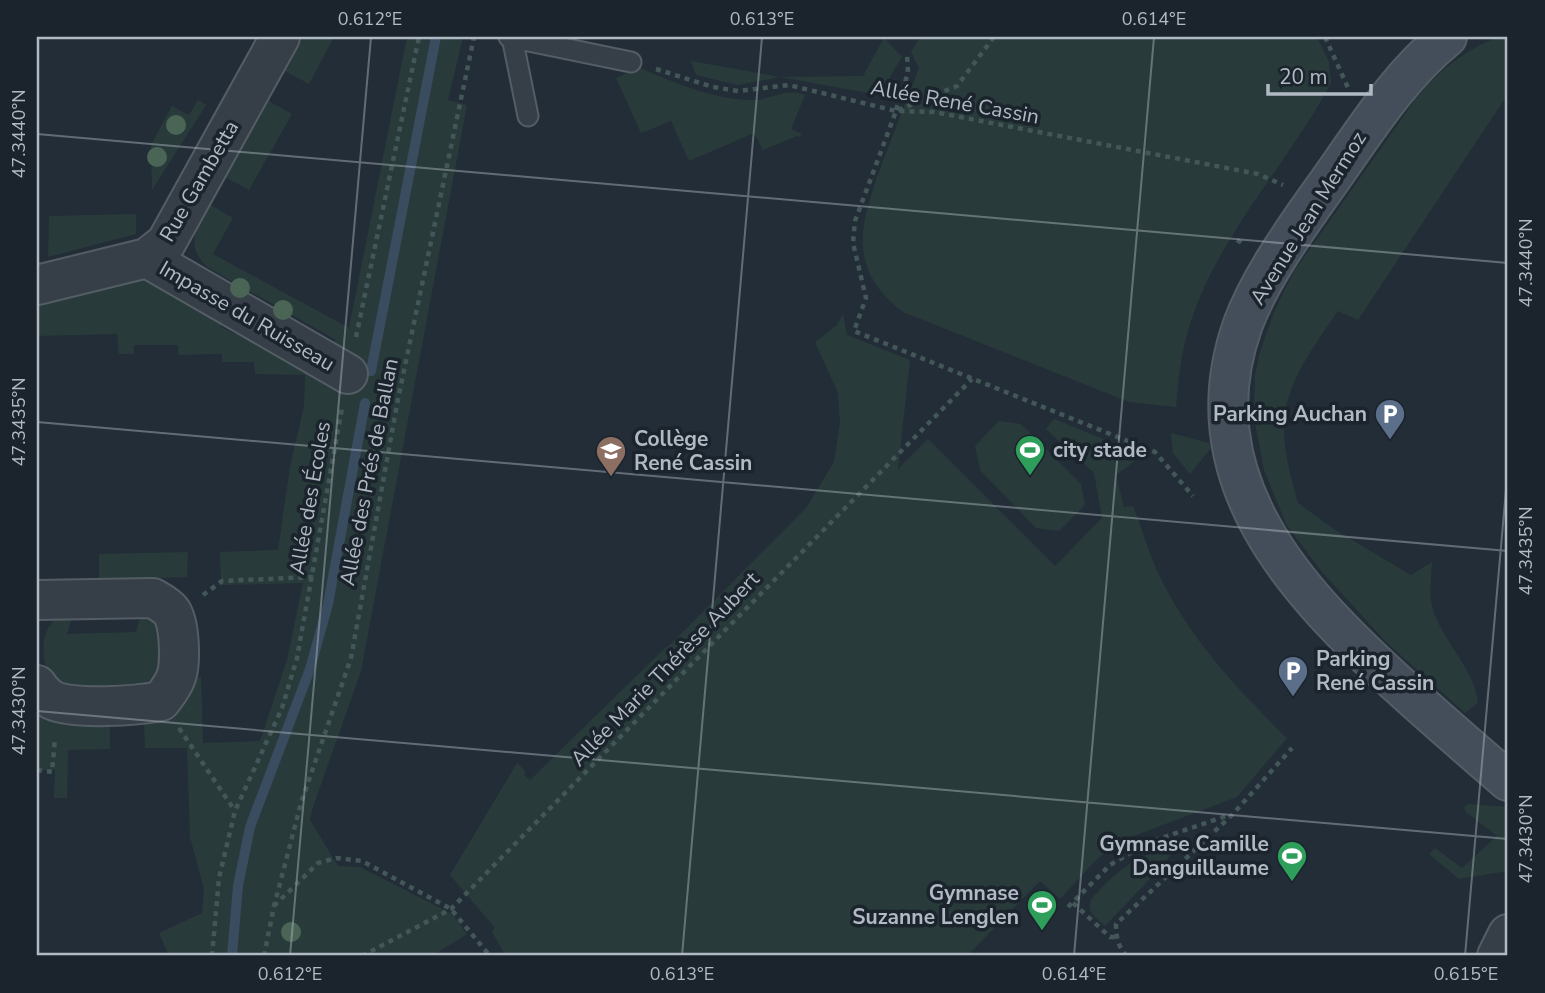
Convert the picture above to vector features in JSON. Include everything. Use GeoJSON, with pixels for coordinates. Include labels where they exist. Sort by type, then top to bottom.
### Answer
{"type":"FeatureCollection","features":[{"type":"Feature","properties":{"kind":"street","name":"Rue Gambetta"},"geometry":{"type":"LineString","coordinates":[[37,285],[147,258],[166,243],[280,37]]}},
{"type":"Feature","properties":{"kind":"street","name":"Avenue Jean Mermoz"},"geometry":{"type":"LineString","coordinates":[[1447,37],[1423,57],[1365,128],[1305,215],[1256,297],[1243,325],[1230,384],[1229,428],[1231,450],[1251,509],[1286,569],[1365,654],[1508,781]]}},
{"type":"Feature","properties":{"kind":"street","name":"Impasse du Ruisseau"},"geometry":{"type":"LineString","coordinates":[[147,258],[348,374]]}},
{"type":"Feature","properties":{"kind":"street"},"geometry":{"type":"LineString","coordinates":[[37,600],[143,597],[162,603],[174,617],[177,626],[179,668],[172,686],[161,701],[147,704],[70,705],[47,693]]}},
{"type":"Feature","properties":{"kind":"street"},"geometry":{"type":"LineString","coordinates":[[1497,956],[1508,934]]}},
{"type":"Feature","properties":{"kind":"lane"},"geometry":{"type":"LineString","coordinates":[[528,116],[510,37],[631,62]]}},
{"type":"Feature","properties":{"kind":"path","name":"Allée des Écoles"},"geometry":{"type":"LineString","coordinates":[[212,956],[219,878],[235,811],[282,708],[297,658],[348,374],[419,37]]}},
{"type":"Feature","properties":{"kind":"path","name":"Allée des Prés de Ballan"},"geometry":{"type":"LineString","coordinates":[[264,956],[301,803],[351,658],[398,399],[474,37]]}},
{"type":"Feature","properties":{"kind":"path"},"geometry":{"type":"LineString","coordinates":[[896,111],[957,86],[994,37]]}},
{"type":"Feature","properties":{"kind":"path"},"geometry":{"type":"LineString","coordinates":[[1325,37],[1365,128]]}},
{"type":"Feature","properties":{"kind":"path"},"geometry":{"type":"LineString","coordinates":[[906,54],[908,73],[855,221],[853,243],[866,298],[855,331],[1155,452],[1193,496]]}},
{"type":"Feature","properties":{"kind":"path","name":"Allée René Cassin"},"geometry":{"type":"LineString","coordinates":[[631,62],[713,87],[738,91],[789,85],[896,111],[934,112],[1258,174],[1275,181]]}},
{"type":"Feature","properties":{"kind":"path","name":"Allée Marie Thérèse Aubert"},"geometry":{"type":"LineString","coordinates":[[362,956],[451,909],[972,379]]}},
{"type":"Feature","properties":{"kind":"path"},"geometry":{"type":"LineString","coordinates":[[174,617],[222,581],[313,577]]}},
{"type":"Feature","properties":{"kind":"path"},"geometry":{"type":"LineString","coordinates":[[37,771],[52,772],[47,693]]}},
{"type":"Feature","properties":{"kind":"path"},"geometry":{"type":"LineString","coordinates":[[161,701],[235,811]]}},
{"type":"Feature","properties":{"kind":"path"},"geometry":{"type":"LineString","coordinates":[[1127,956],[1121,951],[1116,937],[1116,924],[1233,814],[1293,748]]}},
{"type":"Feature","properties":{"kind":"path"},"geometry":{"type":"LineString","coordinates":[[1116,937],[1110,937],[1071,905],[1110,865],[1147,843],[1233,814]]}},
{"type":"Feature","properties":{"kind":"path"},"geometry":{"type":"LineString","coordinates":[[274,906],[318,863],[336,858],[362,861],[451,909],[490,956]]}},
{"type":"Feature","properties":{"kind":"green space"},"geometry":{"type":"Polygon","coordinates":[[[303,37],[334,37],[309,84],[285,71],[303,37]]]}},
{"type":"Feature","properties":{"kind":"green space"},"geometry":{"type":"Polygon","coordinates":[[[407,37],[463,37],[448,100],[467,105],[361,671],[310,820],[338,866],[360,867],[452,914],[467,934],[432,956],[169,956],[159,933],[202,913],[204,889],[190,837],[187,748],[145,748],[144,722],[180,710],[190,698],[197,677],[201,677],[203,743],[260,741],[287,660],[303,583],[221,585],[220,552],[278,550],[290,466],[304,407],[305,375],[255,374],[254,362],[222,362],[222,354],[178,355],[178,345],[134,345],[134,354],[119,354],[117,334],[37,336],[37,302],[136,275],[221,313],[221,327],[305,367],[336,340],[207,267],[196,251],[194,243],[197,228],[209,204],[233,218],[213,254],[349,328],[407,37]]]}},
{"type":"Feature","properties":{"kind":"green space"},"geometry":{"type":"Polygon","coordinates":[[[920,37],[1317,37],[1329,62],[1331,83],[1213,270],[1186,338],[1176,407],[1129,402],[903,312],[884,295],[872,277],[865,259],[865,221],[876,180],[919,68],[911,52],[920,37]]]}},
{"type":"Feature","properties":{"kind":"green space"},"geometry":{"type":"Polygon","coordinates":[[[1499,37],[1508,37],[1508,94],[1358,320],[1338,311],[1301,368],[1293,384],[1284,417],[1286,451],[1298,503],[1335,530],[1411,575],[1432,562],[1430,595],[1434,613],[1475,689],[1478,703],[1465,713],[1385,641],[1322,572],[1286,524],[1264,470],[1254,418],[1255,376],[1259,355],[1274,312],[1295,270],[1417,97],[1454,61],[1499,37]]]}},
{"type":"Feature","properties":{"kind":"green space"},"geometry":{"type":"Polygon","coordinates":[[[884,38],[902,57],[879,95],[780,77],[863,76],[884,38]]]}},
{"type":"Feature","properties":{"kind":"green space"},"geometry":{"type":"Polygon","coordinates":[[[691,61],[780,77],[738,85],[696,75],[691,61]]]}},
{"type":"Feature","properties":{"kind":"green space"},"geometry":{"type":"Polygon","coordinates":[[[640,68],[722,97],[751,100],[791,92],[805,95],[791,129],[802,134],[763,150],[754,133],[689,161],[671,121],[641,133],[616,78],[640,68]]]}},
{"type":"Feature","properties":{"kind":"green space"},"geometry":{"type":"Polygon","coordinates":[[[198,100],[206,105],[152,190],[151,145],[172,106],[189,115],[198,100]]]}},
{"type":"Feature","properties":{"kind":"green space"},"geometry":{"type":"Polygon","coordinates":[[[267,100],[292,114],[249,190],[225,177],[267,100]]]}},
{"type":"Feature","properties":{"kind":"green space"},"geometry":{"type":"Polygon","coordinates":[[[136,214],[136,234],[48,257],[49,216],[136,214]]]}},
{"type":"Feature","properties":{"kind":"green space"},"geometry":{"type":"Polygon","coordinates":[[[843,314],[847,335],[910,360],[898,469],[928,439],[1055,566],[1102,518],[1094,473],[1046,429],[1054,419],[1133,451],[1136,460],[1116,475],[1124,507],[1133,506],[1156,568],[1172,600],[1216,663],[1287,738],[1237,797],[1123,840],[1096,860],[1060,899],[1040,881],[967,956],[506,956],[492,932],[495,928],[450,875],[517,763],[530,780],[806,508],[834,462],[840,423],[838,393],[815,342],[837,325],[843,314]]]}},
{"type":"Feature","properties":{"kind":"green space","name":"city stade"},"geometry":{"type":"Polygon","coordinates":[[[999,421],[1021,424],[1081,484],[1085,505],[1059,531],[1036,528],[980,470],[975,446],[999,421]]]}},
{"type":"Feature","properties":{"kind":"green space"},"geometry":{"type":"Polygon","coordinates":[[[1171,433],[1209,443],[1211,448],[1190,474],[1173,453],[1171,433]]]}},
{"type":"Feature","properties":{"kind":"green space"},"geometry":{"type":"Polygon","coordinates":[[[188,552],[187,577],[99,580],[99,554],[188,552]]]}},
{"type":"Feature","properties":{"kind":"green space"},"geometry":{"type":"Polygon","coordinates":[[[143,608],[167,634],[156,687],[72,695],[49,678],[44,646],[45,636],[54,620],[74,610],[67,634],[136,632],[143,608]]]}},
{"type":"Feature","properties":{"kind":"green space"},"geometry":{"type":"Polygon","coordinates":[[[37,717],[49,721],[110,722],[110,749],[68,750],[67,798],[54,798],[55,770],[37,770],[37,717]]]}},
{"type":"Feature","properties":{"kind":"green space"},"geometry":{"type":"Polygon","coordinates":[[[1467,804],[1508,807],[1508,871],[1459,879],[1429,854],[1435,848],[1462,868],[1497,836],[1466,812],[1464,808],[1467,804]]]}},
{"type":"Feature","properties":{"kind":"green space"},"geometry":{"type":"Polygon","coordinates":[[[1170,849],[1164,864],[1105,926],[1094,916],[1090,908],[1091,900],[1114,876],[1140,858],[1170,849]]]}},
{"type":"Feature","properties":{"kind":"waterway"},"geometry":{"type":"LineString","coordinates":[[371,371],[436,37]]}},
{"type":"Feature","properties":{"kind":"waterway"},"geometry":{"type":"LineString","coordinates":[[232,956],[238,886],[250,827],[310,669],[328,604],[365,403]]}},
{"type":"Feature","properties":{"kind":"place","name":"Parking Auchan"},"geometry":{"type":"Point","coordinates":[1390,441]}},
{"type":"Feature","properties":{"kind":"place","name":"city stade"},"geometry":{"type":"Point","coordinates":[1030,477]}},
{"type":"Feature","properties":{"kind":"place","name":"Collège René Cassin"},"geometry":{"type":"Point","coordinates":[611,478]}},
{"type":"Feature","properties":{"kind":"place","name":"Parking René Cassin"},"geometry":{"type":"Point","coordinates":[1293,698]}},
{"type":"Feature","properties":{"kind":"place","name":"Gymnase Camille Danguillaume"},"geometry":{"type":"Point","coordinates":[1292,883]}},
{"type":"Feature","properties":{"kind":"place","name":"Gymnase Suzanne Lenglen"},"geometry":{"type":"Point","coordinates":[1042,932]}}]}
